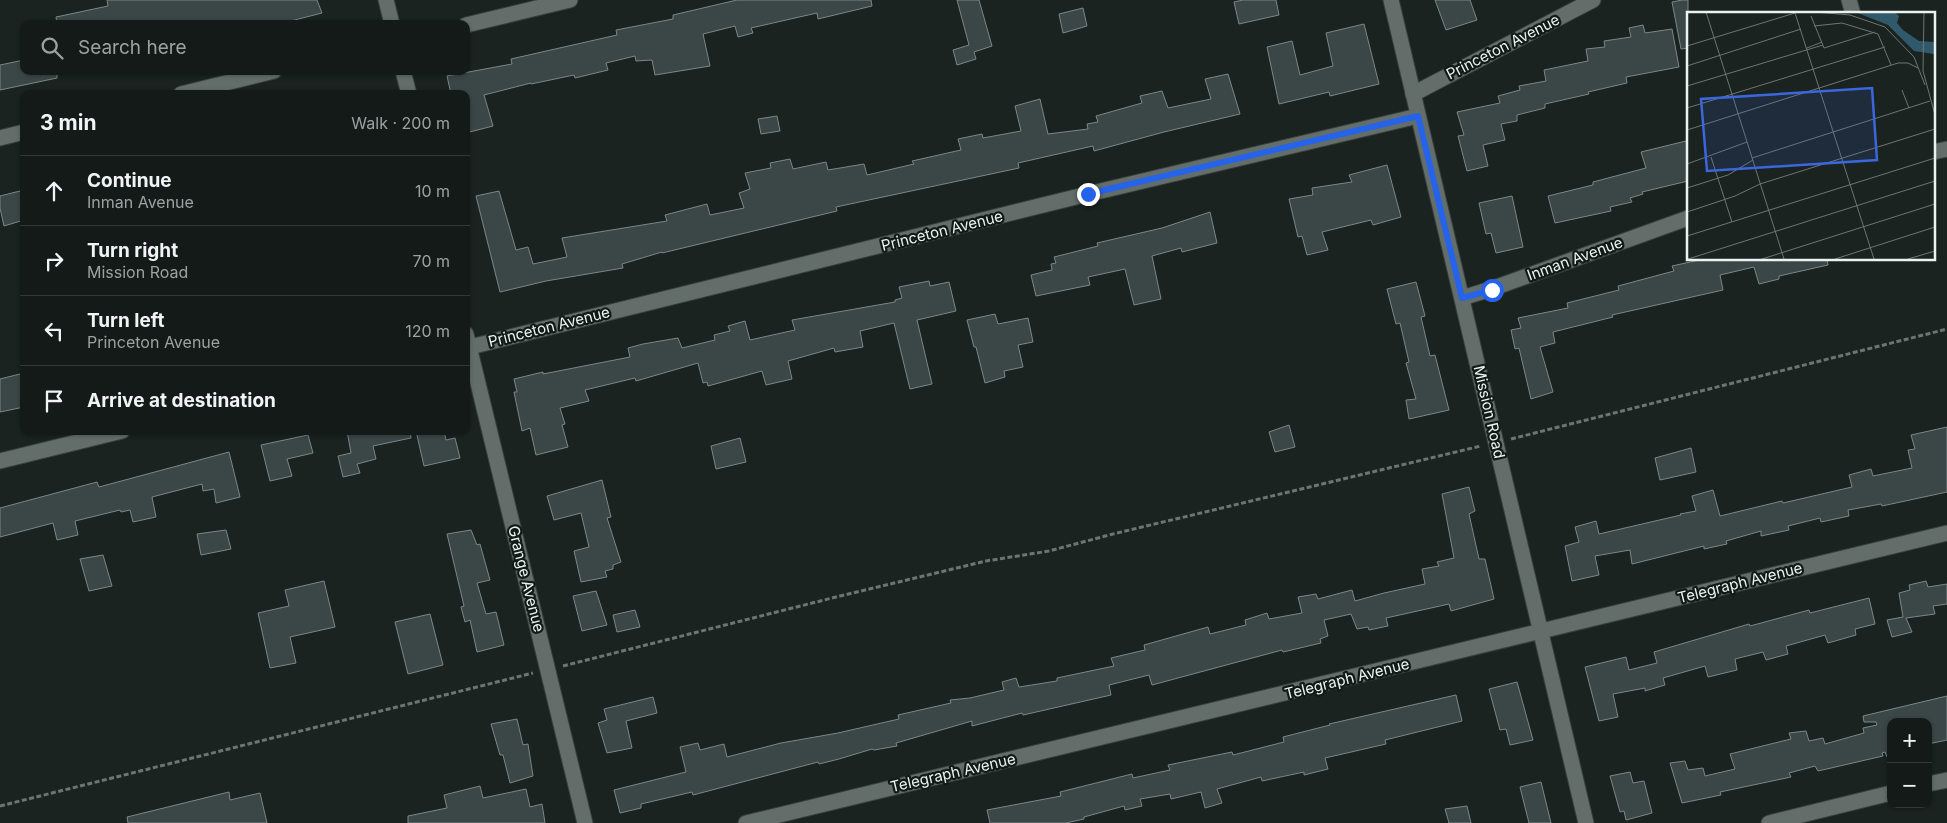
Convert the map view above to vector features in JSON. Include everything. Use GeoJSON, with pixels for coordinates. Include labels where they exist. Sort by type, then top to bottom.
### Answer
{"type":"FeatureCollection","features":[{"type":"Feature","properties":{"kind":"street"},"geometry":{"type":"LineString","coordinates":[[386,0],[391,20]]}},
{"type":"Feature","properties":{"kind":"street"},"geometry":{"type":"LineString","coordinates":[[470,24],[570,0]]}},
{"type":"Feature","properties":{"kind":"street","name":"Mission Road"},"geometry":{"type":"LineString","coordinates":[[1391,0],[1586,823]]}},
{"type":"Feature","properties":{"kind":"street","name":"Princeton Avenue"},"geometry":{"type":"LineString","coordinates":[[1413,94],[1593,0]]}},
{"type":"Feature","properties":{"kind":"street"},"geometry":{"type":"LineString","coordinates":[[197,90],[258,75]]}},
{"type":"Feature","properties":{"kind":"street"},"geometry":{"type":"LineString","coordinates":[[404,75],[408,90]]}},
{"type":"Feature","properties":{"kind":"street","name":"Princeton Avenue"},"geometry":{"type":"LineString","coordinates":[[470,342],[1418,116]]}},
{"type":"Feature","properties":{"kind":"street"},"geometry":{"type":"LineString","coordinates":[[0,138],[20,133]]}},
{"type":"Feature","properties":{"kind":"street"},"geometry":{"type":"LineString","coordinates":[[1934,152],[1947,149]]}},
{"type":"Feature","properties":{"kind":"street","name":"Inman Avenue"},"geometry":{"type":"LineString","coordinates":[[1462,298],[1492,290],[1687,218]]}},
{"type":"Feature","properties":{"kind":"street","name":"Grange Avenue"},"geometry":{"type":"LineString","coordinates":[[470,355],[585,823]]}},
{"type":"Feature","properties":{"kind":"street"},"geometry":{"type":"LineString","coordinates":[[0,461],[106,435]]}},
{"type":"Feature","properties":{"kind":"street","name":"Telegraph Avenue"},"geometry":{"type":"LineString","coordinates":[[746,823],[1947,533]]}},
{"type":"Feature","properties":{"kind":"street"},"geometry":{"type":"LineString","coordinates":[[1932,783],[1947,780]]}},
{"type":"Feature","properties":{"kind":"street"},"geometry":{"type":"LineString","coordinates":[[1769,823],[1887,794]]}},
{"type":"Feature","properties":{"kind":"path"},"geometry":{"type":"LineString","coordinates":[[0,806],[527,676],[548,668],[572,665],[840,596],[986,561],[1049,551],[1947,329]]}},
{"type":"Feature","properties":{"kind":"building"},"geometry":{"type":"Polygon","coordinates":[[[107,0],[317,0],[322,13],[295,20],[56,20],[56,17],[108,6],[107,0]]]}},
{"type":"Feature","properties":{"kind":"building"},"geometry":{"type":"Polygon","coordinates":[[[737,0],[871,0],[872,6],[818,19],[817,13],[751,28],[753,33],[738,37],[735,26],[703,34],[710,66],[655,75],[652,60],[636,61],[635,56],[606,63],[608,70],[575,78],[574,75],[531,83],[484,95],[493,126],[470,132],[470,90],[450,90],[447,76],[470,75],[470,72],[512,64],[511,59],[617,35],[616,30],[673,19],[673,15],[737,0]]]}},
{"type":"Feature","properties":{"kind":"building"},"geometry":{"type":"Polygon","coordinates":[[[957,0],[979,0],[992,46],[974,52],[976,59],[957,65],[953,50],[969,45],[957,0]]]}},
{"type":"Feature","properties":{"kind":"building"},"geometry":{"type":"Polygon","coordinates":[[[1243,0],[1276,0],[1279,15],[1239,24],[1234,2],[1243,0]]]}},
{"type":"Feature","properties":{"kind":"building"},"geometry":{"type":"Polygon","coordinates":[[[1435,0],[1470,0],[1477,20],[1446,30],[1435,0]]]}},
{"type":"Feature","properties":{"kind":"building"},"geometry":{"type":"Polygon","coordinates":[[[1688,0],[1687,48],[1681,49],[1672,2],[1688,0]]]}},
{"type":"Feature","properties":{"kind":"building"},"geometry":{"type":"Polygon","coordinates":[[[1083,8],[1087,26],[1063,33],[1059,14],[1083,8]]]}},
{"type":"Feature","properties":{"kind":"building"},"geometry":{"type":"Polygon","coordinates":[[[1364,24],[1379,84],[1330,96],[1329,92],[1279,104],[1267,47],[1292,41],[1300,75],[1333,66],[1326,33],[1364,24]]]}},
{"type":"Feature","properties":{"kind":"building"},"geometry":{"type":"Polygon","coordinates":[[[1643,25],[1645,33],[1672,29],[1679,67],[1626,77],[1627,83],[1545,104],[1545,108],[1517,115],[1517,121],[1501,124],[1505,140],[1483,145],[1488,166],[1467,171],[1458,136],[1464,135],[1457,112],[1500,103],[1498,96],[1520,90],[1519,86],[1546,81],[1544,70],[1588,61],[1586,49],[1605,47],[1604,41],[1631,37],[1629,28],[1643,25]]]}},
{"type":"Feature","properties":{"kind":"building"},"geometry":{"type":"Polygon","coordinates":[[[20,61],[20,75],[57,75],[57,78],[0,90],[0,65],[20,61]]]}},
{"type":"Feature","properties":{"kind":"building"},"geometry":{"type":"Polygon","coordinates":[[[1228,74],[1240,114],[1094,151],[1093,146],[1018,163],[1019,168],[836,207],[837,211],[662,252],[622,264],[623,268],[546,281],[500,292],[476,196],[499,191],[516,250],[528,247],[533,264],[567,257],[562,238],[667,221],[665,215],[707,204],[710,215],[744,208],[739,193],[750,189],[745,173],[771,168],[770,163],[790,159],[793,169],[826,162],[828,170],[864,164],[867,175],[914,164],[912,161],[961,150],[958,139],[982,134],[983,138],[1021,131],[1015,106],[1040,99],[1048,134],[1088,129],[1087,124],[1098,122],[1096,116],[1142,103],[1140,96],[1162,91],[1168,108],[1211,99],[1205,79],[1228,74]]]}},
{"type":"Feature","properties":{"kind":"building"},"geometry":{"type":"Polygon","coordinates":[[[777,116],[780,131],[761,134],[758,119],[777,116]]]}},
{"type":"Feature","properties":{"kind":"building"},"geometry":{"type":"Polygon","coordinates":[[[1686,141],[1687,181],[1642,192],[1643,194],[1630,198],[1632,202],[1610,207],[1611,211],[1555,223],[1548,196],[1593,185],[1593,182],[1646,168],[1641,152],[1686,141]]]}},
{"type":"Feature","properties":{"kind":"building"},"geometry":{"type":"Polygon","coordinates":[[[1387,165],[1401,217],[1373,225],[1371,220],[1322,232],[1328,250],[1307,255],[1302,236],[1298,237],[1289,199],[1313,195],[1312,188],[1352,182],[1349,175],[1387,165]]]}},
{"type":"Feature","properties":{"kind":"building"},"geometry":{"type":"Polygon","coordinates":[[[20,191],[20,221],[4,226],[0,208],[0,196],[20,191]]]}},
{"type":"Feature","properties":{"kind":"building"},"geometry":{"type":"Polygon","coordinates":[[[1512,196],[1523,247],[1496,253],[1491,233],[1486,234],[1479,203],[1512,196]]]}},
{"type":"Feature","properties":{"kind":"building"},"geometry":{"type":"Polygon","coordinates":[[[1210,212],[1217,243],[1182,252],[1181,248],[1152,256],[1161,299],[1134,305],[1125,269],[1088,277],[1090,285],[1036,296],[1031,275],[1052,270],[1051,264],[1056,263],[1054,257],[1098,246],[1097,243],[1162,228],[1210,212]]]}},
{"type":"Feature","properties":{"kind":"building"},"geometry":{"type":"Polygon","coordinates":[[[1699,260],[1827,260],[1828,265],[1779,276],[1779,279],[1759,284],[1754,267],[1720,275],[1723,290],[1612,315],[1613,317],[1553,332],[1555,343],[1540,347],[1553,392],[1531,399],[1519,348],[1515,349],[1511,330],[1521,328],[1518,318],[1568,308],[1567,303],[1619,290],[1618,286],[1674,271],[1672,266],[1699,260]]]}},
{"type":"Feature","properties":{"kind":"building"},"geometry":{"type":"Polygon","coordinates":[[[929,281],[930,286],[949,282],[956,311],[917,320],[932,384],[910,389],[894,323],[860,331],[863,347],[835,352],[834,348],[788,361],[792,379],[766,385],[762,371],[708,386],[707,382],[703,383],[698,363],[636,381],[635,378],[585,390],[589,401],[560,408],[565,424],[562,425],[568,447],[536,455],[530,428],[522,431],[514,392],[517,392],[514,379],[630,357],[628,348],[643,344],[678,338],[682,348],[715,340],[714,335],[730,331],[728,326],[745,321],[750,340],[795,330],[792,320],[895,302],[895,300],[902,298],[899,287],[929,281]]]}},
{"type":"Feature","properties":{"kind":"building"},"geometry":{"type":"Polygon","coordinates":[[[1416,282],[1425,316],[1421,317],[1430,356],[1435,355],[1449,410],[1409,419],[1406,400],[1416,399],[1406,363],[1409,362],[1400,323],[1396,324],[1387,289],[1416,282]]]}},
{"type":"Feature","properties":{"kind":"building"},"geometry":{"type":"Polygon","coordinates":[[[995,314],[998,324],[1028,318],[1033,342],[1018,345],[1023,367],[1004,371],[1005,377],[985,383],[967,320],[995,314]]]}},
{"type":"Feature","properties":{"kind":"building"},"geometry":{"type":"Polygon","coordinates":[[[20,374],[20,408],[0,412],[0,379],[20,374]]]}},
{"type":"Feature","properties":{"kind":"building"},"geometry":{"type":"Polygon","coordinates":[[[1289,425],[1295,447],[1275,452],[1269,432],[1289,425]]]}},
{"type":"Feature","properties":{"kind":"building"},"geometry":{"type":"Polygon","coordinates":[[[1947,427],[1947,492],[1882,506],[1881,504],[1848,510],[1849,516],[1821,522],[1820,518],[1788,526],[1789,530],[1761,536],[1761,531],[1726,541],[1727,544],[1704,549],[1704,546],[1632,564],[1630,550],[1595,556],[1599,575],[1572,581],[1565,546],[1579,542],[1575,527],[1596,521],[1599,534],[1696,511],[1692,496],[1713,490],[1720,516],[1852,487],[1849,475],[1871,469],[1873,476],[1912,468],[1908,450],[1915,449],[1911,435],[1947,427]]]}},
{"type":"Feature","properties":{"kind":"building"},"geometry":{"type":"Polygon","coordinates":[[[308,435],[313,453],[287,459],[292,476],[270,481],[261,445],[308,435]]]}},
{"type":"Feature","properties":{"kind":"building"},"geometry":{"type":"Polygon","coordinates":[[[348,435],[411,435],[411,438],[373,446],[376,459],[357,464],[360,473],[343,477],[338,456],[351,453],[348,435]]]}},
{"type":"Feature","properties":{"kind":"building"},"geometry":{"type":"Polygon","coordinates":[[[417,435],[445,435],[446,440],[455,438],[460,458],[424,466],[417,435]]]}},
{"type":"Feature","properties":{"kind":"building"},"geometry":{"type":"Polygon","coordinates":[[[740,438],[746,462],[716,469],[711,446],[740,438]]]}},
{"type":"Feature","properties":{"kind":"building"},"geometry":{"type":"Polygon","coordinates":[[[1691,448],[1696,472],[1660,480],[1655,458],[1691,448]]]}},
{"type":"Feature","properties":{"kind":"building"},"geometry":{"type":"Polygon","coordinates":[[[229,452],[240,497],[216,503],[214,489],[203,491],[202,484],[152,497],[156,517],[133,522],[130,510],[121,512],[120,510],[75,521],[78,535],[57,540],[53,523],[0,537],[0,508],[97,482],[99,487],[229,452]]]}},
{"type":"Feature","properties":{"kind":"building"},"geometry":{"type":"Polygon","coordinates":[[[602,480],[611,517],[607,518],[621,562],[613,565],[613,569],[605,571],[607,577],[581,582],[574,551],[589,547],[581,513],[554,520],[547,496],[602,480]]]}},
{"type":"Feature","properties":{"kind":"building"},"geometry":{"type":"Polygon","coordinates":[[[1469,487],[1475,511],[1469,514],[1479,559],[1485,559],[1494,599],[1451,611],[1449,604],[1386,618],[1388,626],[1369,630],[1368,627],[1357,629],[1351,614],[1324,620],[1328,636],[1320,639],[1321,643],[1283,652],[1282,650],[1152,685],[1149,675],[1109,685],[1111,695],[1023,715],[1022,713],[972,726],[972,721],[896,743],[897,746],[872,749],[693,795],[692,792],[641,804],[641,808],[620,813],[614,790],[686,772],[680,747],[698,743],[700,750],[724,744],[727,757],[781,743],[838,733],[899,719],[898,715],[951,703],[950,700],[970,698],[1004,690],[1002,682],[1016,678],[1019,687],[1057,681],[1057,678],[1114,666],[1111,658],[1145,650],[1144,645],[1208,627],[1210,634],[1246,625],[1245,620],[1267,613],[1269,619],[1302,613],[1298,597],[1316,594],[1318,599],[1352,590],[1355,601],[1425,584],[1422,569],[1439,566],[1437,562],[1454,558],[1442,494],[1469,487]]]}},
{"type":"Feature","properties":{"kind":"building"},"geometry":{"type":"Polygon","coordinates":[[[226,530],[231,549],[201,555],[197,534],[226,530]]]}},
{"type":"Feature","properties":{"kind":"building"},"geometry":{"type":"Polygon","coordinates":[[[471,530],[477,545],[480,544],[490,580],[477,583],[486,614],[496,612],[504,645],[477,652],[470,620],[465,622],[461,607],[464,606],[447,534],[471,530]]]}},
{"type":"Feature","properties":{"kind":"building"},"geometry":{"type":"Polygon","coordinates":[[[103,555],[112,586],[89,591],[80,559],[103,555]]]}},
{"type":"Feature","properties":{"kind":"building"},"geometry":{"type":"Polygon","coordinates":[[[324,581],[335,627],[290,637],[296,663],[270,668],[258,613],[289,606],[285,590],[324,581]]]}},
{"type":"Feature","properties":{"kind":"building"},"geometry":{"type":"Polygon","coordinates":[[[1926,581],[1928,587],[1947,584],[1947,604],[1933,606],[1935,614],[1906,618],[1912,632],[1892,637],[1887,620],[1903,617],[1899,593],[1910,590],[1909,585],[1926,581]]]}},
{"type":"Feature","properties":{"kind":"building"},"geometry":{"type":"Polygon","coordinates":[[[596,591],[607,625],[582,631],[573,596],[596,591]]]}},
{"type":"Feature","properties":{"kind":"building"},"geometry":{"type":"Polygon","coordinates":[[[1869,598],[1875,624],[1855,629],[1856,635],[1828,643],[1825,635],[1786,646],[1788,654],[1766,660],[1763,652],[1735,659],[1737,670],[1708,677],[1705,666],[1663,678],[1665,685],[1645,691],[1645,688],[1613,694],[1618,717],[1599,721],[1585,667],[1626,657],[1629,670],[1657,663],[1654,652],[1749,624],[1750,626],[1809,610],[1810,613],[1869,598]]]}},
{"type":"Feature","properties":{"kind":"building"},"geometry":{"type":"Polygon","coordinates":[[[635,610],[640,627],[617,632],[613,615],[635,610]]]}},
{"type":"Feature","properties":{"kind":"building"},"geometry":{"type":"Polygon","coordinates":[[[430,614],[443,665],[408,674],[395,622],[430,614]]]}},
{"type":"Feature","properties":{"kind":"building"},"geometry":{"type":"Polygon","coordinates":[[[1517,682],[1533,740],[1510,745],[1506,729],[1500,730],[1489,689],[1517,682]]]}},
{"type":"Feature","properties":{"kind":"building"},"geometry":{"type":"Polygon","coordinates":[[[1456,695],[1462,721],[1385,740],[1386,744],[1325,758],[1328,769],[1304,775],[1304,772],[1262,781],[1261,777],[1217,789],[1222,803],[1205,808],[1201,792],[1171,799],[1170,794],[1140,799],[1142,806],[1125,810],[1124,806],[1066,823],[990,823],[987,810],[1061,796],[1060,792],[1132,774],[1133,778],[1170,770],[1168,765],[1232,752],[1233,755],[1284,742],[1283,737],[1329,724],[1456,695]]]}},
{"type":"Feature","properties":{"kind":"building"},"geometry":{"type":"Polygon","coordinates":[[[1947,696],[1947,740],[1932,743],[1932,718],[1887,718],[1887,757],[1885,752],[1882,753],[1883,756],[1818,771],[1815,766],[1789,773],[1791,777],[1720,792],[1721,795],[1682,803],[1670,763],[1685,761],[1688,770],[1703,768],[1705,776],[1735,769],[1730,754],[1791,739],[1789,733],[1806,731],[1809,741],[1823,738],[1825,744],[1864,733],[1863,728],[1877,725],[1876,722],[1864,722],[1863,716],[1947,696]]]}},
{"type":"Feature","properties":{"kind":"building"},"geometry":{"type":"Polygon","coordinates":[[[653,697],[657,713],[626,721],[632,748],[607,753],[598,723],[607,720],[604,709],[653,697]]]}},
{"type":"Feature","properties":{"kind":"building"},"geometry":{"type":"Polygon","coordinates":[[[517,719],[523,745],[528,744],[533,776],[510,783],[503,755],[500,755],[491,724],[517,719]]]}},
{"type":"Feature","properties":{"kind":"building"},"geometry":{"type":"Polygon","coordinates":[[[1630,772],[1633,783],[1644,781],[1652,813],[1626,820],[1624,811],[1620,812],[1610,776],[1630,772]]]}},
{"type":"Feature","properties":{"kind":"building"},"geometry":{"type":"Polygon","coordinates":[[[1541,782],[1551,823],[1529,823],[1520,787],[1541,782]]]}},
{"type":"Feature","properties":{"kind":"building"},"geometry":{"type":"Polygon","coordinates":[[[480,786],[483,798],[526,789],[530,807],[542,804],[545,823],[408,823],[408,816],[447,808],[444,795],[480,786]]]}},
{"type":"Feature","properties":{"kind":"building"},"geometry":{"type":"Polygon","coordinates":[[[229,792],[230,800],[260,793],[267,823],[128,823],[127,817],[229,792]]]}},
{"type":"Feature","properties":{"kind":"building"},"geometry":{"type":"Polygon","coordinates":[[[1467,806],[1471,823],[1449,823],[1445,809],[1467,806]]]}},
{"type":"Feature","properties":{"kind":"route"},"geometry":{"type":"LineString","coordinates":[[1088,194],[1418,116],[1462,298],[1492,290]]}}]}
